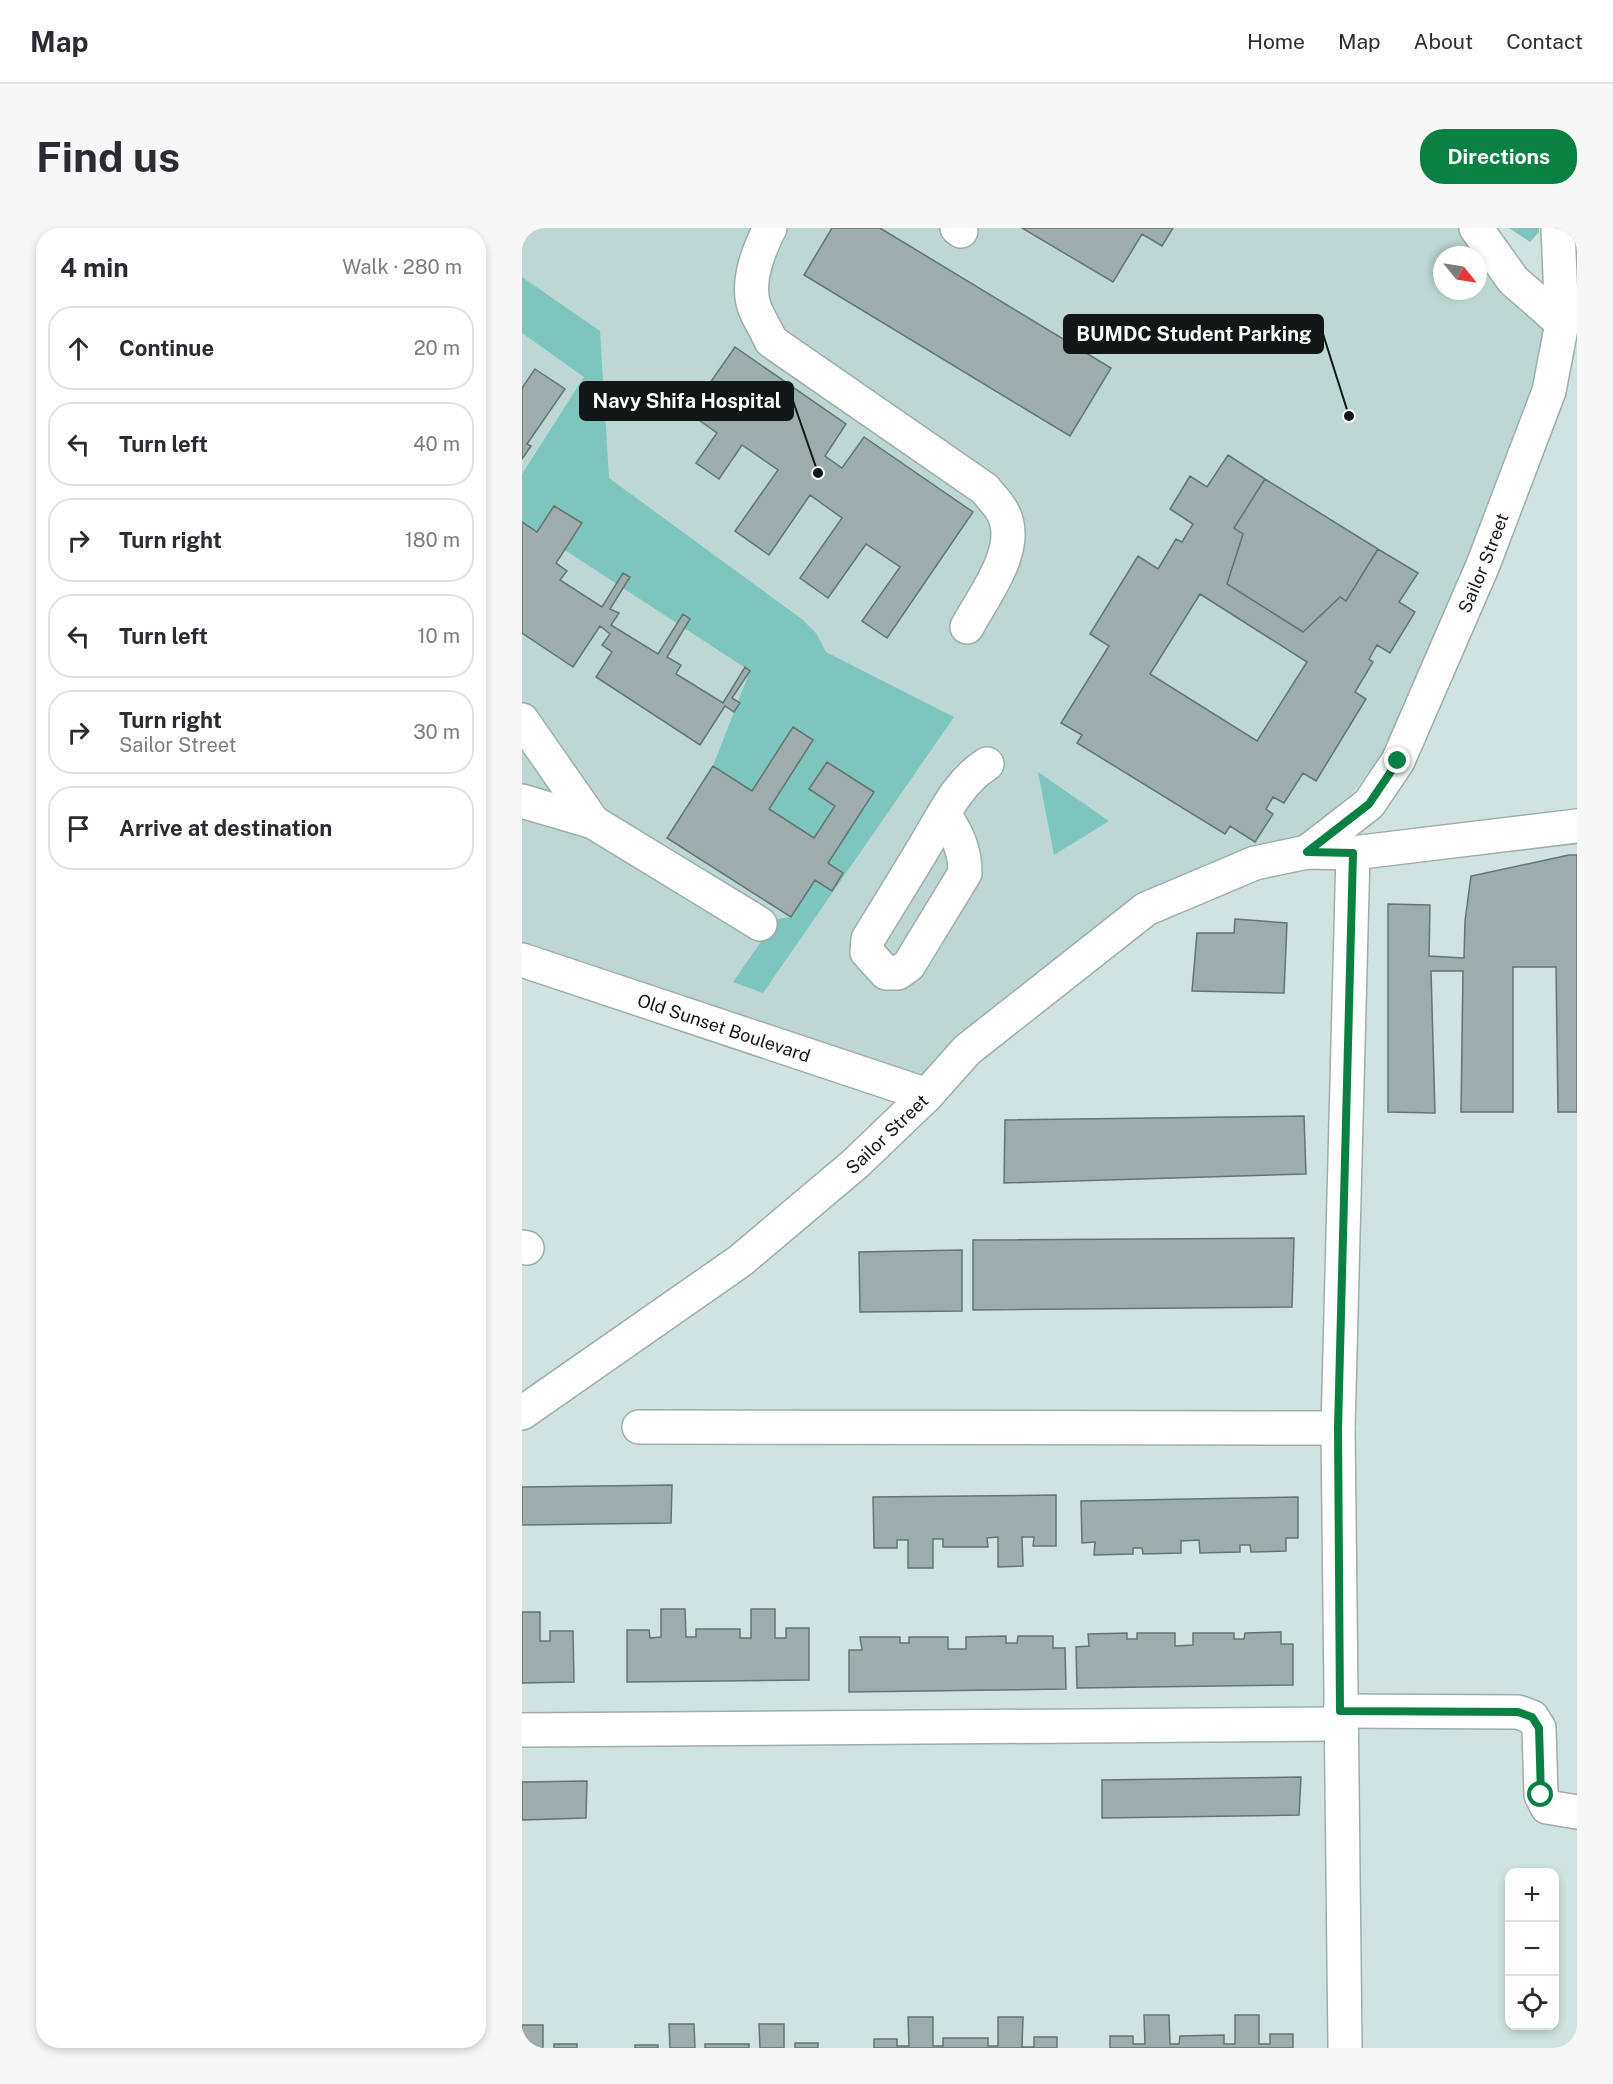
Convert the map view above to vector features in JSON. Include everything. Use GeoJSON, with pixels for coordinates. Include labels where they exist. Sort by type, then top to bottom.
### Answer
{"type":"FeatureCollection","features":[{"type":"Feature","properties":{"kind":"street"},"geometry":{"type":"LineString","coordinates":[[770,228],[762,242],[752,283],[754,305],[771,340],[985,489],[1003,511],[1009,535],[1001,564],[968,627]]}},
{"type":"Feature","properties":{"kind":"street"},"geometry":{"type":"LineString","coordinates":[[1476,228],[1514,280],[1562,323]]}},
{"type":"Feature","properties":{"kind":"street","name":"Sailor Street"},"geometry":{"type":"LineString","coordinates":[[522,1413],[740,1261],[855,1164],[927,1095],[967,1050],[1146,909],[1255,864],[1307,852],[1369,804],[1398,761],[1483,565],[1545,402],[1562,323],[1558,228]]}},
{"type":"Feature","properties":{"kind":"street"},"geometry":{"type":"LineString","coordinates":[[522,720],[593,822]]}},
{"type":"Feature","properties":{"kind":"street"},"geometry":{"type":"LineString","coordinates":[[944,814],[963,785],[987,764]]}},
{"type":"Feature","properties":{"kind":"street"},"geometry":{"type":"LineString","coordinates":[[522,801],[593,822],[760,924]]}},
{"type":"Feature","properties":{"kind":"street"},"geometry":{"type":"LineString","coordinates":[[1307,852],[1353,853],[1577,826]]}},
{"type":"Feature","properties":{"kind":"street"},"geometry":{"type":"LineString","coordinates":[[1345,2048],[1338,1428],[1353,853]]}},
{"type":"Feature","properties":{"kind":"street","name":"Old Sunset Boulevard"},"geometry":{"type":"LineString","coordinates":[[522,960],[927,1095]]}},
{"type":"Feature","properties":{"kind":"street"},"geometry":{"type":"LineString","coordinates":[[639,1427],[1338,1428]]}},
{"type":"Feature","properties":{"kind":"street"},"geometry":{"type":"LineString","coordinates":[[522,1730],[1340,1718],[1518,1712],[1532,1717],[1539,1728],[1541,1795],[1547,1807],[1577,1812]]}},
{"type":"Feature","properties":{"kind":"shaded area"},"geometry":{"type":"Polygon","coordinates":[[[522,228],[1487,228],[1562,323],[1481,549],[1388,747],[1307,852],[1146,909],[927,1095],[522,965],[522,228]]]}},
{"type":"Feature","properties":{"kind":"shaded area"},"geometry":{"type":"Polygon","coordinates":[[[1509,228],[1539,228],[1539,232],[1530,242],[1509,228]]]}},
{"type":"Feature","properties":{"kind":"shaded area"},"geometry":{"type":"Polygon","coordinates":[[[522,277],[600,331],[609,478],[803,620],[816,633],[826,652],[954,717],[763,993],[733,982],[777,919],[791,917],[713,766],[750,671],[522,522],[522,474],[584,377],[522,333],[522,277]]]}},
{"type":"Feature","properties":{"kind":"shaded area"},"geometry":{"type":"Polygon","coordinates":[[[1038,772],[1109,821],[1054,855],[1038,772]]]}},
{"type":"Feature","properties":{"kind":"building"},"geometry":{"type":"Polygon","coordinates":[[[832,228],[880,228],[1111,368],[1070,436],[804,275],[832,228]]]}},
{"type":"Feature","properties":{"kind":"building"},"geometry":{"type":"Polygon","coordinates":[[[1022,228],[1173,228],[1162,246],[1142,234],[1113,282],[1022,228]]]}},
{"type":"Feature","properties":{"kind":"building"},"geometry":{"type":"Polygon","coordinates":[[[735,347],[846,424],[825,456],[842,468],[864,437],[973,512],[887,638],[862,621],[900,567],[866,544],[828,598],[800,578],[842,518],[810,495],[769,555],[735,531],[778,470],[742,445],[719,479],[696,463],[717,433],[689,413],[735,347]]]}},
{"type":"Feature","properties":{"kind":"building"},"geometry":{"type":"Polygon","coordinates":[[[535,369],[565,389],[527,444],[531,446],[522,459],[522,388],[535,369]]]}},
{"type":"Feature","properties":{"kind":"building"},"geometry":{"type":"Polygon","coordinates":[[[1228,455],[1265,479],[1234,528],[1243,534],[1227,584],[1303,632],[1340,597],[1346,601],[1378,549],[1418,573],[1399,602],[1415,612],[1390,653],[1377,645],[1369,659],[1373,662],[1355,692],[1366,699],[1316,781],[1303,773],[1284,803],[1273,797],[1266,809],[1273,814],[1255,842],[1230,826],[1225,834],[1077,743],[1082,735],[1061,723],[1109,646],[1090,634],[1138,556],[1158,569],[1176,539],[1182,542],[1193,524],[1170,509],[1190,476],[1207,487],[1228,455]],[[1200,594],[1150,674],[1257,741],[1307,662],[1200,594]]]}},
{"type":"Feature","properties":{"kind":"building"},"geometry":{"type":"Polygon","coordinates":[[[1265,479],[1378,549],[1346,601],[1340,597],[1303,632],[1227,584],[1243,534],[1234,528],[1265,479]]]}},
{"type":"Feature","properties":{"kind":"building"},"geometry":{"type":"Polygon","coordinates":[[[554,506],[582,523],[556,563],[567,571],[560,580],[602,607],[623,573],[630,577],[610,609],[619,613],[611,625],[658,654],[683,614],[690,619],[667,657],[681,665],[676,674],[723,703],[745,667],[750,671],[732,698],[740,703],[734,712],[725,706],[700,745],[596,677],[612,652],[602,645],[610,634],[600,626],[573,667],[522,633],[522,522],[537,532],[554,506]]]}},
{"type":"Feature","properties":{"kind":"building"},"geometry":{"type":"Polygon","coordinates":[[[793,727],[813,740],[769,809],[814,838],[835,806],[809,789],[827,762],[874,792],[828,863],[843,873],[832,891],[815,880],[791,917],[667,838],[713,766],[752,791],[793,727]]]}},
{"type":"Feature","properties":{"kind":"building"},"geometry":{"type":"Polygon","coordinates":[[[1577,855],[1577,1112],[1558,1112],[1556,967],[1513,967],[1513,1112],[1461,1112],[1463,971],[1431,971],[1435,1113],[1388,1112],[1388,904],[1430,905],[1429,956],[1464,958],[1465,921],[1471,876],[1577,855]]]}},
{"type":"Feature","properties":{"kind":"building"},"geometry":{"type":"Polygon","coordinates":[[[1235,919],[1287,923],[1284,993],[1192,991],[1197,933],[1234,933],[1235,919]]]}},
{"type":"Feature","properties":{"kind":"building"},"geometry":{"type":"Polygon","coordinates":[[[1304,1116],[1306,1174],[1004,1183],[1005,1120],[1304,1116]]]}},
{"type":"Feature","properties":{"kind":"building"},"geometry":{"type":"Polygon","coordinates":[[[1294,1238],[1292,1307],[973,1310],[973,1240],[1294,1238]]]}},
{"type":"Feature","properties":{"kind":"building"},"geometry":{"type":"Polygon","coordinates":[[[962,1250],[962,1311],[860,1312],[859,1252],[962,1250]]]}},
{"type":"Feature","properties":{"kind":"building"},"geometry":{"type":"Polygon","coordinates":[[[672,1485],[671,1523],[522,1525],[522,1487],[672,1485]]]}},
{"type":"Feature","properties":{"kind":"building"},"geometry":{"type":"Polygon","coordinates":[[[1056,1495],[1056,1546],[1033,1546],[1034,1537],[1022,1537],[1023,1566],[998,1567],[998,1537],[987,1538],[988,1547],[943,1547],[943,1539],[933,1539],[933,1568],[908,1568],[908,1540],[897,1540],[897,1548],[874,1548],[873,1497],[1056,1495]]]}},
{"type":"Feature","properties":{"kind":"building"},"geometry":{"type":"Polygon","coordinates":[[[1298,1497],[1298,1538],[1286,1538],[1286,1551],[1251,1552],[1250,1545],[1240,1545],[1240,1552],[1200,1553],[1199,1540],[1181,1541],[1181,1553],[1143,1554],[1142,1548],[1133,1548],[1133,1554],[1094,1555],[1095,1542],[1082,1543],[1081,1501],[1298,1497]]]}},
{"type":"Feature","properties":{"kind":"building"},"geometry":{"type":"Polygon","coordinates":[[[661,1609],[685,1609],[686,1637],[696,1637],[696,1629],[740,1629],[740,1638],[751,1638],[751,1609],[775,1609],[775,1638],[786,1638],[786,1628],[809,1628],[809,1680],[627,1682],[627,1630],[649,1630],[650,1638],[661,1637],[661,1609]]]}},
{"type":"Feature","properties":{"kind":"building"},"geometry":{"type":"Polygon","coordinates":[[[522,1612],[540,1612],[540,1641],[550,1641],[550,1631],[573,1631],[574,1682],[522,1683],[522,1612]]]}},
{"type":"Feature","properties":{"kind":"building"},"geometry":{"type":"Polygon","coordinates":[[[1281,1632],[1281,1644],[1293,1644],[1293,1685],[1077,1688],[1076,1647],[1089,1646],[1088,1634],[1127,1633],[1127,1639],[1137,1639],[1137,1633],[1175,1633],[1175,1646],[1193,1645],[1193,1633],[1234,1633],[1234,1639],[1244,1639],[1245,1633],[1281,1632]]]}},
{"type":"Feature","properties":{"kind":"building"},"geometry":{"type":"Polygon","coordinates":[[[1006,1636],[1006,1643],[1017,1643],[1018,1636],[1053,1636],[1053,1648],[1065,1648],[1066,1689],[849,1692],[849,1650],[862,1650],[860,1637],[900,1637],[900,1643],[909,1643],[909,1637],[948,1637],[948,1649],[966,1649],[966,1637],[1006,1636]]]}},
{"type":"Feature","properties":{"kind":"building"},"geometry":{"type":"Polygon","coordinates":[[[1301,1777],[1299,1815],[1102,1818],[1102,1780],[1301,1777]]]}},
{"type":"Feature","properties":{"kind":"building"},"geometry":{"type":"Polygon","coordinates":[[[587,1781],[586,1818],[522,1820],[522,1782],[587,1781]]]}},
{"type":"Feature","properties":{"kind":"building"},"geometry":{"type":"Polygon","coordinates":[[[1144,2015],[1169,2015],[1170,2044],[1179,2044],[1180,2036],[1224,2035],[1224,2044],[1235,2044],[1235,2015],[1259,2015],[1259,2044],[1270,2044],[1270,2034],[1293,2034],[1293,2048],[1110,2048],[1110,2036],[1133,2036],[1133,2044],[1145,2044],[1144,2015]]]}},
{"type":"Feature","properties":{"kind":"building"},"geometry":{"type":"Polygon","coordinates":[[[908,2017],[933,2017],[933,2046],[943,2046],[943,2038],[988,2038],[988,2046],[998,2046],[998,2017],[1023,2017],[1022,2047],[1034,2047],[1034,2037],[1057,2037],[1057,2048],[874,2048],[874,2039],[897,2039],[897,2046],[909,2046],[908,2017]]]}},
{"type":"Feature","properties":{"kind":"building"},"geometry":{"type":"Polygon","coordinates":[[[669,2024],[694,2024],[695,2048],[670,2048],[669,2024]]]}},
{"type":"Feature","properties":{"kind":"building"},"geometry":{"type":"Polygon","coordinates":[[[759,2024],[784,2024],[784,2048],[760,2048],[759,2024]]]}},
{"type":"Feature","properties":{"kind":"building"},"geometry":{"type":"Polygon","coordinates":[[[522,2025],[543,2025],[543,2048],[522,2048],[522,2025]]]}},
{"type":"Feature","properties":{"kind":"building"},"geometry":{"type":"Polygon","coordinates":[[[795,2043],[818,2043],[818,2048],[795,2048],[795,2043]]]}},
{"type":"Feature","properties":{"kind":"building"},"geometry":{"type":"Polygon","coordinates":[[[554,2044],[577,2044],[577,2048],[554,2048],[554,2044]]]}},
{"type":"Feature","properties":{"kind":"building"},"geometry":{"type":"Polygon","coordinates":[[[705,2044],[749,2044],[749,2048],[705,2048],[705,2044]]]}},
{"type":"Feature","properties":{"kind":"building"},"geometry":{"type":"Polygon","coordinates":[[[635,2045],[658,2045],[658,2048],[635,2048],[635,2045]]]}},
{"type":"Feature","properties":{"kind":"place","name":"BUMDC Student Parking"},"geometry":{"type":"Point","coordinates":[1349,416]}},
{"type":"Feature","properties":{"kind":"place","name":"Navy Shifa Hospital"},"geometry":{"type":"Point","coordinates":[818,473]}},
{"type":"Feature","properties":{"kind":"route"},"geometry":{"type":"LineString","coordinates":[[1398,761],[1369,804],[1307,852],[1353,853],[1338,1428],[1340,1711],[1518,1712],[1532,1717],[1539,1728],[1541,1795]]}}]}
